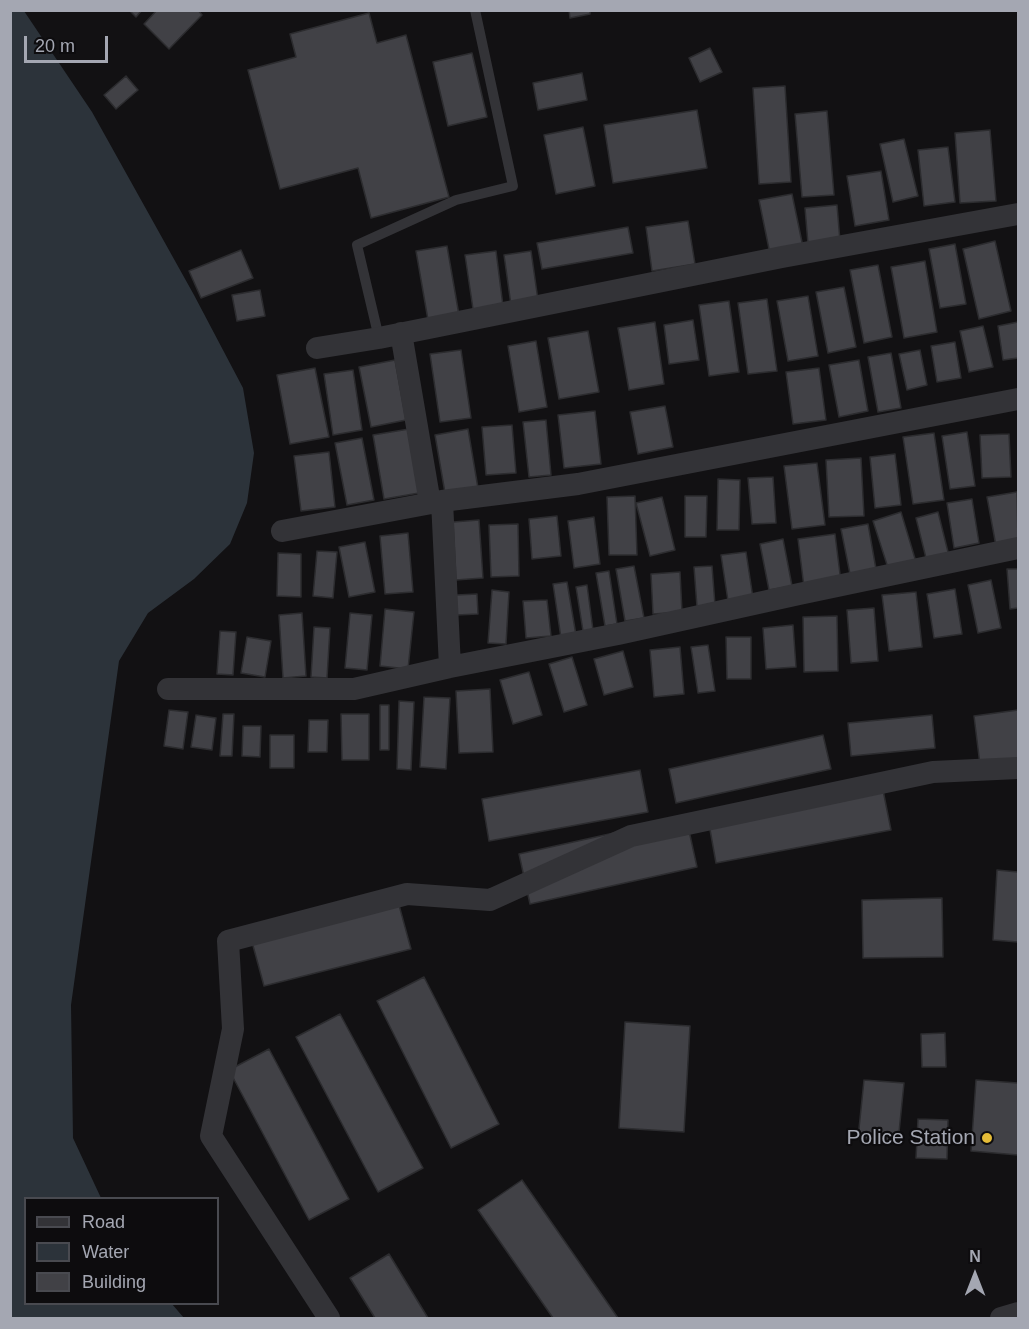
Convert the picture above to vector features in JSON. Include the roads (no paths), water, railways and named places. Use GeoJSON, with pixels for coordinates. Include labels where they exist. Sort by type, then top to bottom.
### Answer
{"type":"FeatureCollection","features":[{"type":"Feature","properties":{"kind":"street"},"geometry":{"type":"LineString","coordinates":[[317,348],[379,338],[782,257],[1018,214]]}},
{"type":"Feature","properties":{"kind":"street"},"geometry":{"type":"LineString","coordinates":[[401,333],[436,502],[450,668]]}},
{"type":"Feature","properties":{"kind":"street"},"geometry":{"type":"LineString","coordinates":[[282,531],[436,502],[578,484],[1018,399]]}},
{"type":"Feature","properties":{"kind":"street"},"geometry":{"type":"LineString","coordinates":[[168,689],[354,689],[1018,548]]}},
{"type":"Feature","properties":{"kind":"street"},"geometry":{"type":"LineString","coordinates":[[329,1318],[211,1136],[233,1029],[228,941],[406,894],[490,900],[631,836],[933,772],[1018,768]]}},
{"type":"Feature","properties":{"kind":"street"},"geometry":{"type":"LineString","coordinates":[[1001,1318],[1018,1313]]}},
{"type":"Feature","properties":{"kind":"lane"},"geometry":{"type":"LineString","coordinates":[[379,338],[357,245],[456,200],[513,186],[475,10]]}},
{"type":"Feature","properties":{"kind":"water"},"geometry":{"type":"Polygon","coordinates":[[[10,11],[24,11],[92,112],[243,388],[254,453],[247,503],[230,544],[194,579],[148,613],[119,661],[71,1005],[73,1138],[101,1197],[24,1197],[24,1305],[173,1305],[184,1318],[11,1318],[10,11]]]}},
{"type":"Feature","properties":{"kind":"place","name":"Police Station"},"geometry":{"type":"Point","coordinates":[987,1138]}}]}
